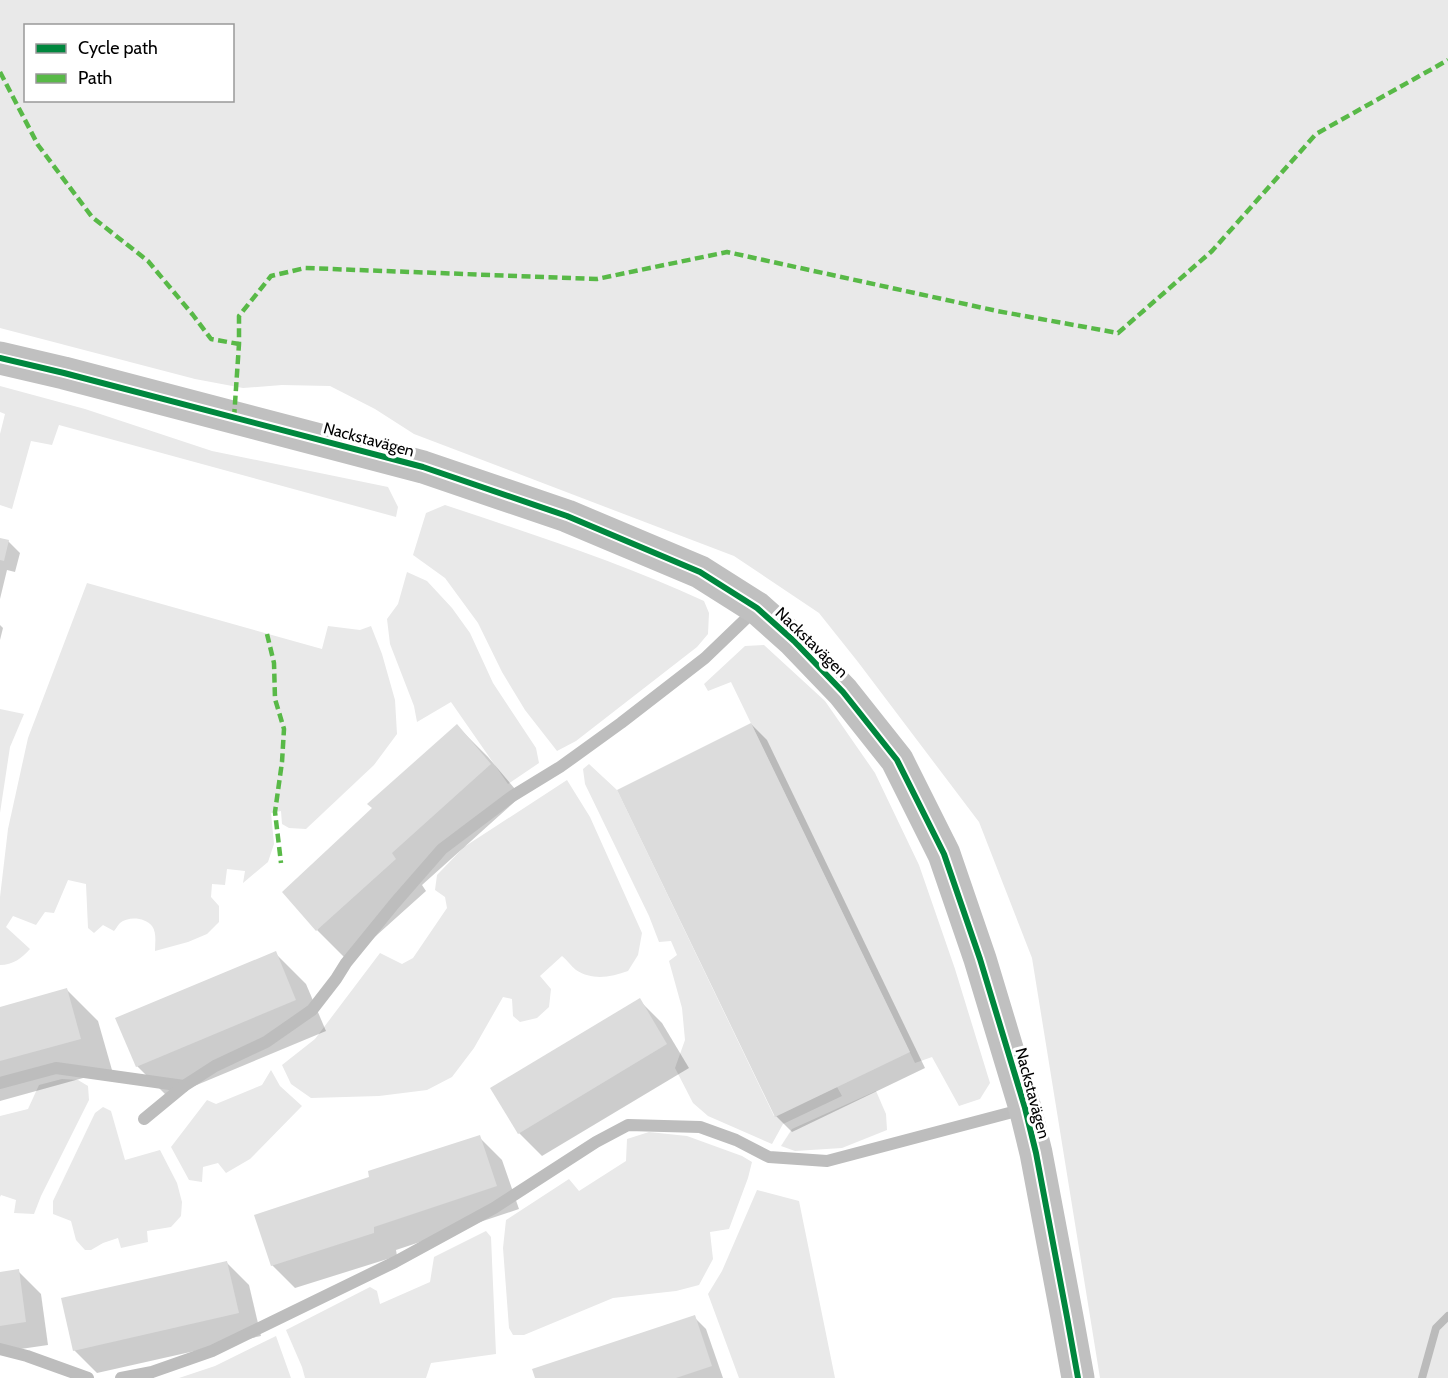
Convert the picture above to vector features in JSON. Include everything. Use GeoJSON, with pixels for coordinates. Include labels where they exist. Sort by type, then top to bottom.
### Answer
{"type":"FeatureCollection","features":[{"type":"Feature","properties":{"kind":"street","name":"Nackstavägen"},"geometry":{"type":"LineString","coordinates":[[0,358],[423,467],[567,516],[700,572],[757,608],[794,641],[843,692],[897,760],[944,854],[980,960],[1025,1108],[1052,1235],[1077,1378]]}},
{"type":"Feature","properties":{"kind":"lane"},"geometry":{"type":"LineString","coordinates":[[144,1119],[184,1086],[215,1066],[266,1042],[312,1010],[346,963],[442,849],[511,797],[560,767],[630,717],[705,658],[757,608]]}},
{"type":"Feature","properties":{"kind":"lane"},"geometry":{"type":"LineString","coordinates":[[0,1083],[56,1068],[184,1086]]}},
{"type":"Feature","properties":{"kind":"lane"},"geometry":{"type":"LineString","coordinates":[[121,1378],[152,1372],[212,1351],[395,1262],[494,1208],[596,1142],[628,1125],[700,1127],[736,1140],[768,1157],[827,1161],[1025,1108]]}},
{"type":"Feature","properties":{"kind":"lane"},"geometry":{"type":"LineString","coordinates":[[0,1349],[27,1356],[88,1378]]}},
{"type":"Feature","properties":{"kind":"shaded area"},"geometry":{"type":"Polygon","coordinates":[[[0,0],[1448,0],[1448,1378],[1100,1378],[1032,958],[979,822],[819,613],[734,556],[414,434],[375,409],[330,386],[282,385],[243,388],[195,379],[0,328],[0,0]]]}},
{"type":"Feature","properties":{"kind":"shaded area"},"geometry":{"type":"Polygon","coordinates":[[[0,386],[85,409],[212,451],[388,487],[398,507],[396,517],[59,425],[52,445],[31,441],[12,509],[0,505],[0,434],[5,414],[0,412],[0,386]]]}},
{"type":"Feature","properties":{"kind":"shaded area"},"geometry":{"type":"Polygon","coordinates":[[[445,505],[608,561],[704,601],[709,613],[708,634],[697,647],[576,741],[557,751],[525,710],[502,672],[478,623],[445,578],[413,555],[426,513],[445,505]]]}},
{"type":"Feature","properties":{"kind":"shaded area"},"geometry":{"type":"Polygon","coordinates":[[[407,572],[427,581],[452,608],[470,633],[493,683],[536,748],[539,763],[508,784],[451,702],[417,722],[414,706],[390,644],[387,619],[398,604],[407,572]]]}},
{"type":"Feature","properties":{"kind":"shaded area"},"geometry":{"type":"Polygon","coordinates":[[[87,583],[322,649],[328,626],[360,630],[371,626],[382,654],[395,700],[397,734],[374,765],[306,829],[289,828],[282,824],[281,811],[271,813],[274,844],[268,862],[243,883],[245,871],[227,869],[225,885],[212,884],[211,897],[219,906],[219,922],[207,934],[155,951],[154,929],[141,919],[132,918],[123,921],[114,931],[103,925],[94,933],[88,928],[86,884],[68,880],[54,913],[45,912],[36,925],[13,916],[6,927],[30,949],[17,960],[0,965],[0,897],[8,829],[28,738],[87,583]]]}},
{"type":"Feature","properties":{"kind":"shaded area"},"geometry":{"type":"Polygon","coordinates":[[[764,645],[825,701],[875,773],[919,865],[955,969],[990,1083],[980,1099],[959,1106],[932,1057],[915,1063],[731,682],[708,691],[704,684],[745,646],[764,645]]]}},
{"type":"Feature","properties":{"kind":"shaded area"},"geometry":{"type":"Polygon","coordinates":[[[0,709],[24,714],[10,747],[0,813],[0,709]]]}},
{"type":"Feature","properties":{"kind":"shaded area"},"geometry":{"type":"Polygon","coordinates":[[[589,764],[617,790],[774,1116],[837,1087],[842,1096],[783,1124],[772,1144],[708,1116],[693,1103],[675,1068],[685,1040],[682,1008],[669,961],[677,955],[671,941],[659,942],[649,916],[585,784],[583,769],[589,764]]]}},
{"type":"Feature","properties":{"kind":"shaded area"},"geometry":{"type":"Polygon","coordinates":[[[567,780],[590,817],[642,933],[638,955],[628,971],[609,976],[589,976],[576,970],[562,956],[540,976],[551,989],[549,1007],[537,1018],[520,1022],[513,1016],[512,999],[503,997],[474,1048],[452,1077],[427,1090],[379,1096],[311,1098],[291,1084],[282,1065],[315,1039],[380,953],[402,964],[413,958],[447,908],[445,897],[435,890],[437,875],[464,847],[567,780]]]}},
{"type":"Feature","properties":{"kind":"shaded area"},"geometry":{"type":"Polygon","coordinates":[[[271,1070],[280,1086],[302,1106],[250,1159],[226,1173],[218,1163],[203,1167],[202,1182],[189,1180],[171,1147],[207,1100],[216,1104],[262,1085],[271,1070]]]}},
{"type":"Feature","properties":{"kind":"shaded area"},"geometry":{"type":"Polygon","coordinates":[[[62,1079],[78,1080],[88,1086],[89,1100],[34,1214],[14,1213],[16,1200],[1,1195],[0,1197],[0,1116],[28,1109],[39,1085],[62,1079]]]}},
{"type":"Feature","properties":{"kind":"shaded area"},"geometry":{"type":"Polygon","coordinates":[[[876,1091],[886,1114],[887,1130],[842,1148],[795,1151],[781,1146],[792,1129],[876,1091]]]}},
{"type":"Feature","properties":{"kind":"shaded area"},"geometry":{"type":"Polygon","coordinates":[[[103,1107],[111,1111],[125,1160],[160,1150],[177,1183],[182,1202],[181,1216],[171,1227],[147,1231],[148,1242],[121,1248],[118,1238],[91,1250],[85,1250],[76,1240],[71,1221],[53,1214],[53,1201],[95,1113],[103,1107]]]}},
{"type":"Feature","properties":{"kind":"shaded area"},"geometry":{"type":"Polygon","coordinates":[[[649,1132],[687,1136],[742,1156],[752,1162],[729,1229],[710,1232],[713,1259],[699,1285],[676,1291],[613,1298],[524,1335],[513,1335],[509,1328],[503,1248],[506,1220],[569,1179],[579,1191],[626,1161],[627,1139],[649,1132]]]}},
{"type":"Feature","properties":{"kind":"shaded area"},"geometry":{"type":"Polygon","coordinates":[[[757,1190],[799,1201],[835,1378],[739,1378],[708,1294],[722,1271],[757,1190]]]}},
{"type":"Feature","properties":{"kind":"shaded area"},"geometry":{"type":"Polygon","coordinates":[[[486,1231],[491,1237],[496,1354],[431,1363],[426,1378],[305,1378],[286,1330],[370,1287],[377,1291],[380,1304],[430,1282],[434,1257],[486,1231]]]}},
{"type":"Feature","properties":{"kind":"shaded area"},"geometry":{"type":"Polygon","coordinates":[[[276,1336],[291,1378],[179,1378],[215,1366],[276,1336]]]}},
{"type":"Feature","properties":{"kind":"building"},"geometry":{"type":"Polygon","coordinates":[[[0,538],[9,540],[4,561],[0,560],[0,538]]]}},
{"type":"Feature","properties":{"kind":"building"},"geometry":{"type":"Polygon","coordinates":[[[751,723],[910,1052],[775,1117],[617,790],[751,723]]]}},
{"type":"Feature","properties":{"kind":"building"},"geometry":{"type":"Polygon","coordinates":[[[457,724],[491,764],[392,853],[396,859],[316,931],[282,892],[372,808],[367,804],[457,724]]]}},
{"type":"Feature","properties":{"kind":"building"},"geometry":{"type":"Polygon","coordinates":[[[276,951],[296,1000],[136,1067],[115,1018],[276,951]]]}},
{"type":"Feature","properties":{"kind":"building"},"geometry":{"type":"Polygon","coordinates":[[[67,988],[81,1039],[0,1061],[0,1007],[67,988]]]}},
{"type":"Feature","properties":{"kind":"building"},"geometry":{"type":"Polygon","coordinates":[[[640,998],[667,1044],[518,1134],[490,1088],[640,998]]]}},
{"type":"Feature","properties":{"kind":"building"},"geometry":{"type":"Polygon","coordinates":[[[480,1135],[497,1186],[374,1227],[374,1233],[271,1266],[254,1215],[369,1177],[368,1171],[480,1135]]]}},
{"type":"Feature","properties":{"kind":"building"},"geometry":{"type":"Polygon","coordinates":[[[227,1261],[239,1313],[73,1351],[61,1298],[227,1261]]]}},
{"type":"Feature","properties":{"kind":"building"},"geometry":{"type":"Polygon","coordinates":[[[19,1269],[26,1322],[0,1326],[0,1272],[19,1269]]]}},
{"type":"Feature","properties":{"kind":"building"},"geometry":{"type":"Polygon","coordinates":[[[695,1315],[712,1366],[676,1378],[535,1378],[532,1369],[695,1315]]]}},
{"type":"Feature","properties":{"kind":"waterway"},"geometry":{"type":"LineString","coordinates":[[1422,1378],[1436,1328],[1448,1316]]}},
{"type":"Feature","properties":{"kind":"marked path"},"geometry":{"type":"LineString","coordinates":[[234,418],[239,316],[271,276],[305,268],[597,279],[727,252],[997,311],[1118,333],[1212,251],[1316,134],[1448,60]]}},
{"type":"Feature","properties":{"kind":"marked path"},"geometry":{"type":"LineString","coordinates":[[0,72],[38,145],[92,217],[148,261],[211,339],[239,344]]}},
{"type":"Feature","properties":{"kind":"marked path"},"geometry":{"type":"LineString","coordinates":[[267,634],[274,663],[275,699],[284,729],[275,812],[281,863]]}},
{"type":"Feature","properties":{"kind":"cycle path"},"geometry":{"type":"LineString","coordinates":[[0,358],[423,467],[567,516],[700,572],[757,608],[794,641],[843,692],[897,760],[944,854],[980,959],[1025,1108],[1036,1153],[1078,1378]]}}]}
